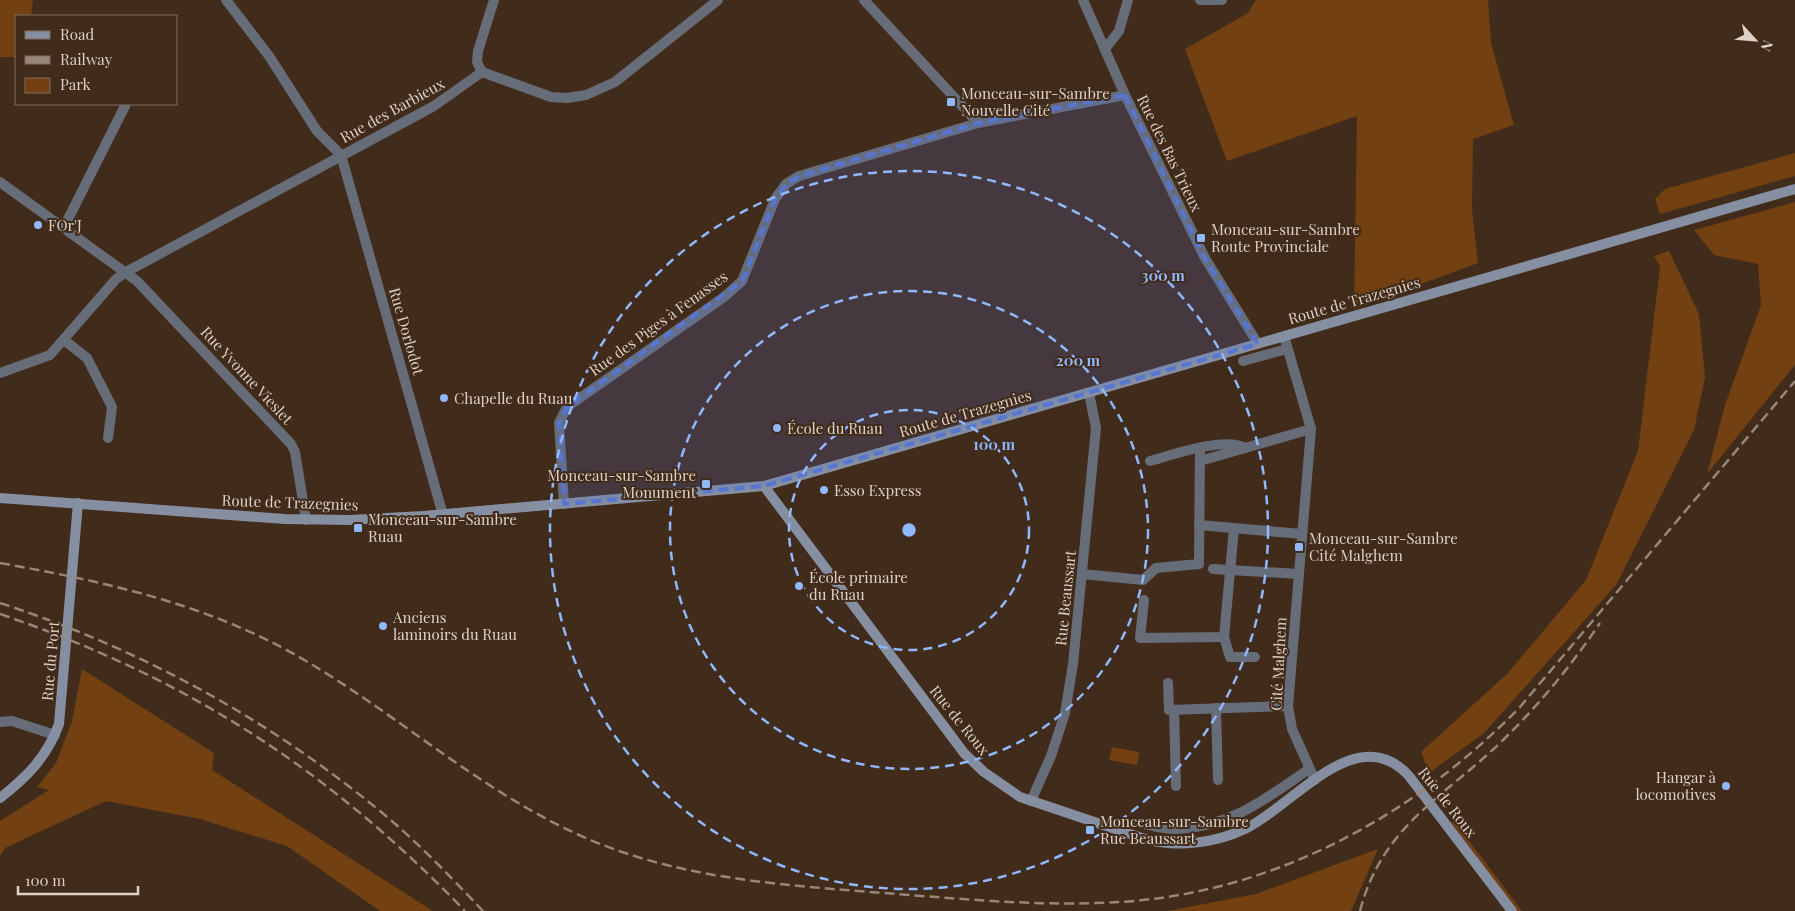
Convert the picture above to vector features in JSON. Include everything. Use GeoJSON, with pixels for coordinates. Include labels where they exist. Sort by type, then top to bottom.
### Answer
{"type":"FeatureCollection","features":[{"type":"Feature","properties":{"kind":"main road","name":"Route de Trazegnies"},"geometry":{"type":"LineString","coordinates":[[0,498],[306,520],[368,520],[764,486],[1795,188]]}},
{"type":"Feature","properties":{"kind":"main road","name":"Rue de Roux"},"geometry":{"type":"LineString","coordinates":[[764,486],[964,753],[1003,786],[1031,801],[1145,839],[1187,843],[1217,838],[1245,829],[1336,765],[1356,758],[1378,758],[1399,767],[1440,815],[1512,911]]}},
{"type":"Feature","properties":{"kind":"main road","name":"Rue du Port"},"geometry":{"type":"LineString","coordinates":[[0,798],[30,774],[42,759],[55,735],[61,713],[78,503]]}},
{"type":"Feature","properties":{"kind":"street"},"geometry":{"type":"LineString","coordinates":[[226,0],[269,56],[317,131],[341,155]]}},
{"type":"Feature","properties":{"kind":"street"},"geometry":{"type":"LineString","coordinates":[[494,0],[478,51],[477,62],[482,72],[550,97],[567,98],[586,95],[615,82],[718,0]]}},
{"type":"Feature","properties":{"kind":"street"},"geometry":{"type":"LineString","coordinates":[[864,0],[978,123]]}},
{"type":"Feature","properties":{"kind":"street","name":"Rue des Bas Trieux"},"geometry":{"type":"LineString","coordinates":[[1083,0],[1125,95],[1205,258],[1258,344]]}},
{"type":"Feature","properties":{"kind":"street"},"geometry":{"type":"LineString","coordinates":[[1106,49],[1118,32],[1128,0]]}},
{"type":"Feature","properties":{"kind":"street"},"geometry":{"type":"LineString","coordinates":[[1200,0],[1222,0]]}},
{"type":"Feature","properties":{"kind":"street","name":"Rue des Barbieux"},"geometry":{"type":"LineString","coordinates":[[0,373],[50,355],[116,278],[452,95],[482,72]]}},
{"type":"Feature","properties":{"kind":"street","name":"Rue des Piges à Fenasses"},"geometry":{"type":"LineString","coordinates":[[564,504],[559,423],[567,407],[724,297],[742,281],[775,199],[786,184],[798,176],[978,123],[1125,95]]}},
{"type":"Feature","properties":{"kind":"street"},"geometry":{"type":"LineString","coordinates":[[64,227],[125,105]]}},
{"type":"Feature","properties":{"kind":"street","name":"Rue Dorlodot"},"geometry":{"type":"LineString","coordinates":[[341,155],[442,515]]}},
{"type":"Feature","properties":{"kind":"street","name":"Rue Yvonne Vieslet"},"geometry":{"type":"LineString","coordinates":[[0,182],[126,272],[291,444],[296,461],[306,520]]}},
{"type":"Feature","properties":{"kind":"street","name":"Cité Malghem"},"geometry":{"type":"LineString","coordinates":[[1284,336],[1310,429],[1288,706],[1292,729],[1314,780]]}},
{"type":"Feature","properties":{"kind":"street"},"geometry":{"type":"LineString","coordinates":[[64,340],[87,358],[112,407],[108,438]]}},
{"type":"Feature","properties":{"kind":"street"},"geometry":{"type":"LineString","coordinates":[[1243,361],[1287,349]]}},
{"type":"Feature","properties":{"kind":"street","name":"Rue Beaussart"},"geometry":{"type":"LineString","coordinates":[[1031,801],[1051,756],[1065,713],[1074,664],[1096,428],[1089,393]]}},
{"type":"Feature","properties":{"kind":"street"},"geometry":{"type":"LineString","coordinates":[[1200,462],[1310,429]]}},
{"type":"Feature","properties":{"kind":"street"},"geometry":{"type":"LineString","coordinates":[[1150,461],[1200,448],[1237,443],[1245,448]]}},
{"type":"Feature","properties":{"kind":"street"},"geometry":{"type":"LineString","coordinates":[[1082,574],[1143,580],[1156,568],[1199,564],[1200,448]]}},
{"type":"Feature","properties":{"kind":"street"},"geometry":{"type":"LineString","coordinates":[[1199,525],[1302,534]]}},
{"type":"Feature","properties":{"kind":"street"},"geometry":{"type":"LineString","coordinates":[[1234,528],[1224,637],[1230,657],[1254,657]]}},
{"type":"Feature","properties":{"kind":"street"},"geometry":{"type":"LineString","coordinates":[[1213,569],[1299,574]]}},
{"type":"Feature","properties":{"kind":"street"},"geometry":{"type":"LineString","coordinates":[[1144,600],[1140,638],[1224,637]]}},
{"type":"Feature","properties":{"kind":"street"},"geometry":{"type":"LineString","coordinates":[[1168,683],[1169,710],[1288,706]]}},
{"type":"Feature","properties":{"kind":"street"},"geometry":{"type":"LineString","coordinates":[[1216,708],[1218,780]]}},
{"type":"Feature","properties":{"kind":"street"},"geometry":{"type":"LineString","coordinates":[[1174,710],[1176,786]]}},
{"type":"Feature","properties":{"kind":"street"},"geometry":{"type":"LineString","coordinates":[[0,722],[12,721],[55,735]]}},
{"type":"Feature","properties":{"kind":"street"},"geometry":{"type":"LineString","coordinates":[[1139,823],[1176,830],[1216,824],[1252,808],[1309,769]]}},
{"type":"Feature","properties":{"kind":"highlighted area"},"geometry":{"type":"Polygon","coordinates":[[[1125,95],[1205,258],[1258,344],[764,486],[564,504],[559,423],[567,407],[742,281],[775,199],[786,184],[799,176],[978,123],[1125,95]]]}},
{"type":"Feature","properties":{"kind":"green space"},"geometry":{"type":"Polygon","coordinates":[[[0,0],[33,0],[31,15],[15,15],[15,57],[0,57],[0,0]]]}},
{"type":"Feature","properties":{"kind":"green space"},"geometry":{"type":"Polygon","coordinates":[[[1256,0],[1488,0],[1491,43],[1514,125],[1473,139],[1472,210],[1478,263],[1354,309],[1357,116],[1227,161],[1185,49],[1248,13],[1256,0]]]}},
{"type":"Feature","properties":{"kind":"green space"},"geometry":{"type":"Polygon","coordinates":[[[1795,153],[1795,176],[1660,214],[1655,199],[1665,189],[1795,153]]]}},
{"type":"Feature","properties":{"kind":"green space"},"geometry":{"type":"Polygon","coordinates":[[[1795,202],[1795,365],[1707,474],[1725,405],[1761,305],[1758,264],[1714,255],[1694,230],[1795,202]]]}},
{"type":"Feature","properties":{"kind":"green space"},"geometry":{"type":"Polygon","coordinates":[[[1669,251],[1699,314],[1705,377],[1694,430],[1616,585],[1484,733],[1429,773],[1421,752],[1508,673],[1586,580],[1638,451],[1660,267],[1654,256],[1669,251]]]}},
{"type":"Feature","properties":{"kind":"green space"},"geometry":{"type":"Polygon","coordinates":[[[82,669],[214,753],[212,770],[433,911],[380,911],[287,846],[200,819],[106,801],[5,848],[0,856],[0,821],[49,790],[37,787],[56,763],[72,721],[82,669]]]}},
{"type":"Feature","properties":{"kind":"green space"},"geometry":{"type":"Polygon","coordinates":[[[1112,747],[1139,752],[1137,765],[1109,760],[1112,747]]]}},
{"type":"Feature","properties":{"kind":"green space"},"geometry":{"type":"Polygon","coordinates":[[[1454,821],[1522,911],[1518,911],[1451,822],[1454,821]]]}},
{"type":"Feature","properties":{"kind":"green space"},"geometry":{"type":"Polygon","coordinates":[[[1378,849],[1351,911],[1167,911],[1256,894],[1378,849]]]}},
{"type":"Feature","properties":{"kind":"railway"},"geometry":{"type":"LineString","coordinates":[[0,563],[80,578],[158,598],[196,610],[270,641],[340,682],[508,797],[579,835],[614,849],[650,860],[722,876],[795,886],[1026,903],[1119,902],[1176,896],[1232,883],[1286,865],[1338,842],[1387,814],[1434,782],[1479,746],[1520,707],[1795,381]]}},
{"type":"Feature","properties":{"kind":"railway"},"geometry":{"type":"LineString","coordinates":[[0,603],[49,620],[145,661],[191,684],[281,738],[323,767],[381,812],[426,853],[483,911]]}},
{"type":"Feature","properties":{"kind":"railway"},"geometry":{"type":"LineString","coordinates":[[0,614],[68,639],[132,667],[193,699],[251,733],[307,772],[361,814],[413,860],[465,911]]}},
{"type":"Feature","properties":{"kind":"railway"},"geometry":{"type":"LineString","coordinates":[[1360,911],[1370,882],[1383,857],[1399,835],[1417,816],[1515,728],[1554,685],[1600,623]]}},
{"type":"Feature","properties":{"kind":"place","name":"Monceau-sur-Sambre Nouvelle Cité"},"geometry":{"type":"Point","coordinates":[951,102]}},
{"type":"Feature","properties":{"kind":"place","name":"FOr'J"},"geometry":{"type":"Point","coordinates":[38,225]}},
{"type":"Feature","properties":{"kind":"place","name":"Monceau-sur-Sambre Route Provinciale"},"geometry":{"type":"Point","coordinates":[1201,238]}},
{"type":"Feature","properties":{"kind":"place","name":"Chapelle du Ruau"},"geometry":{"type":"Point","coordinates":[444,398]}},
{"type":"Feature","properties":{"kind":"place","name":"École du Ruau"},"geometry":{"type":"Point","coordinates":[777,428]}},
{"type":"Feature","properties":{"kind":"place","name":"Monceau-sur-Sambre Monument"},"geometry":{"type":"Point","coordinates":[706,484]}},
{"type":"Feature","properties":{"kind":"place","name":"Esso Express"},"geometry":{"type":"Point","coordinates":[824,490]}},
{"type":"Feature","properties":{"kind":"place","name":"Monceau-sur-Sambre Ruau"},"geometry":{"type":"Point","coordinates":[358,528]}},
{"type":"Feature","properties":{"kind":"place","name":"Monceau-sur-Sambre Cité Malghem"},"geometry":{"type":"Point","coordinates":[1299,547]}},
{"type":"Feature","properties":{"kind":"place","name":"École primaire du Ruau"},"geometry":{"type":"Point","coordinates":[799,586]}},
{"type":"Feature","properties":{"kind":"place","name":"Anciens laminoirs du Ruau"},"geometry":{"type":"Point","coordinates":[383,626]}},
{"type":"Feature","properties":{"kind":"place","name":"Hangar à locomotives"},"geometry":{"type":"Point","coordinates":[1726,786]}},
{"type":"Feature","properties":{"kind":"place","name":"Monceau-sur-Sambre Rue Beaussart"},"geometry":{"type":"Point","coordinates":[1090,830]}}]}
